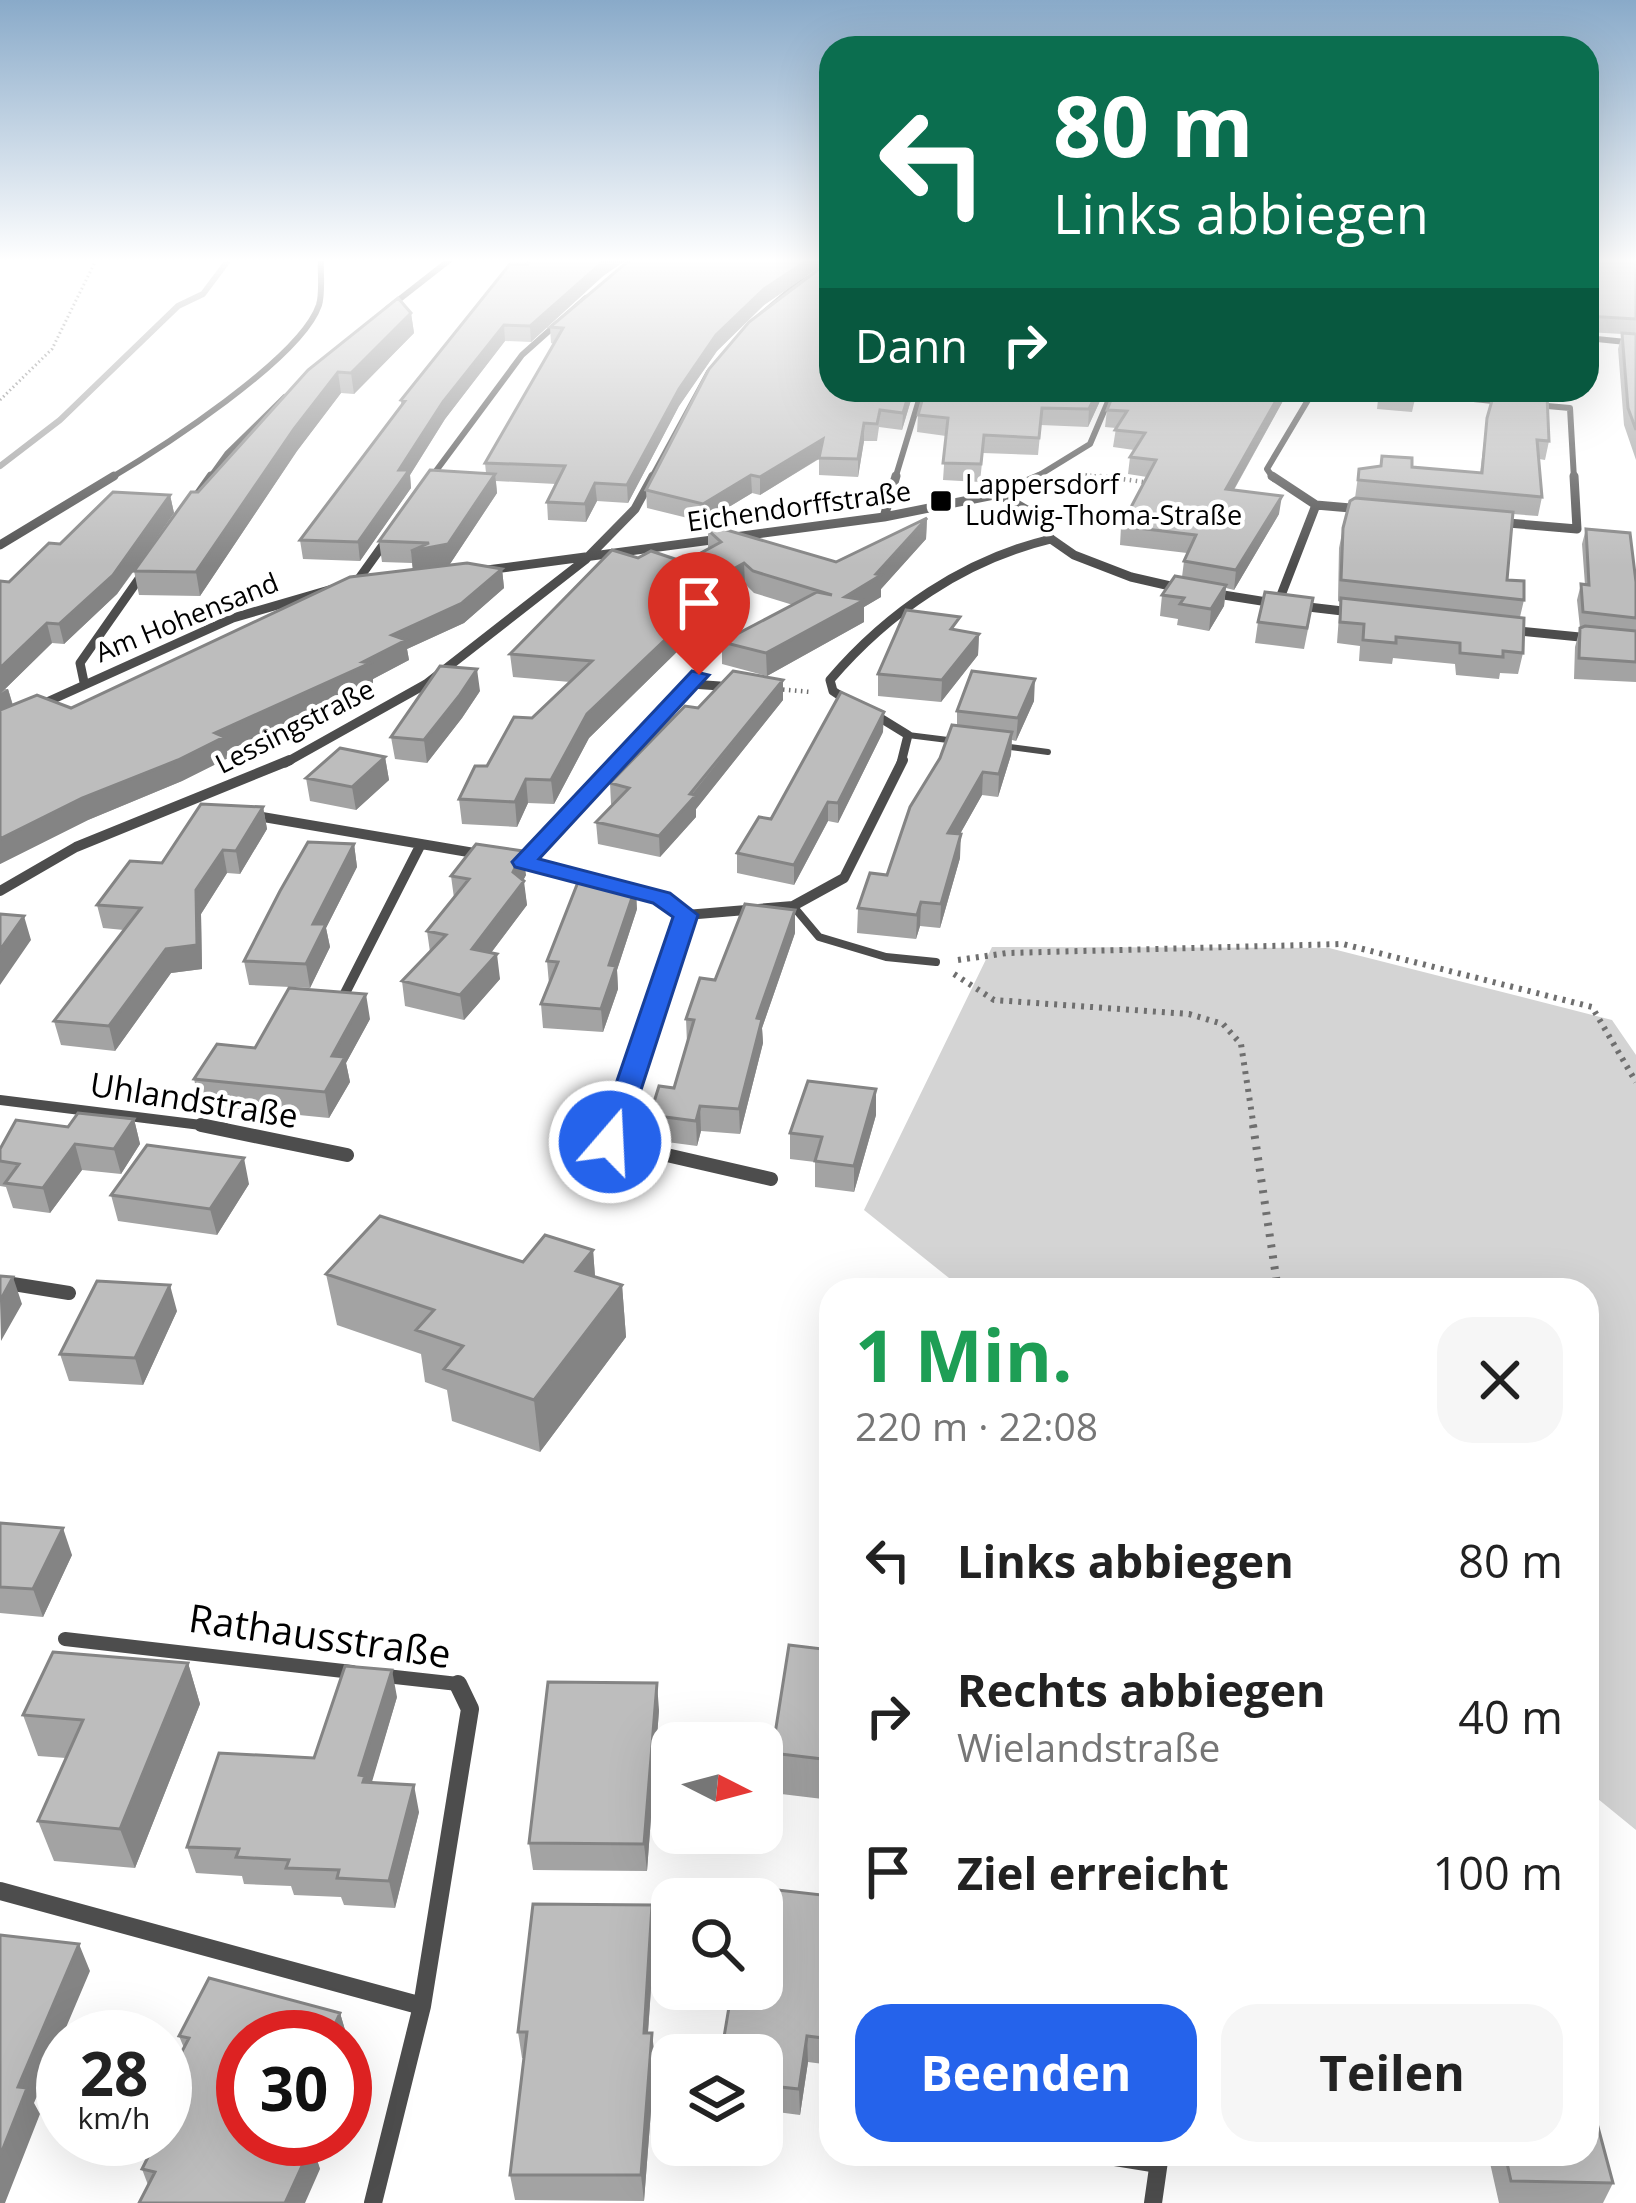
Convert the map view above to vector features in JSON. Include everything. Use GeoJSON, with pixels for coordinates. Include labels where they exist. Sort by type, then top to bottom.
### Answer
{"type":"FeatureCollection","features":[{"type":"Feature","properties":{"kind":"street"},"geometry":{"type":"LineString","coordinates":[[0,545],[181,436],[267,361]]}},
{"type":"Feature","properties":{"kind":"street"},"geometry":{"type":"LineString","coordinates":[[421,493],[518,361]]}},
{"type":"Feature","properties":{"kind":"street"},"geometry":{"type":"LineString","coordinates":[[468,572],[585,560],[647,494],[672,434],[716,361]]}},
{"type":"Feature","properties":{"kind":"street"},"geometry":{"type":"LineString","coordinates":[[187,511],[226,454],[292,391]]}},
{"type":"Feature","properties":{"kind":"street"},"geometry":{"type":"LineString","coordinates":[[884,517],[918,402]]}},
{"type":"Feature","properties":{"kind":"street","name":"Eichendorffstraße"},"geometry":{"type":"LineString","coordinates":[[585,560],[884,517],[999,494],[1054,470],[1090,443],[1108,402]]}},
{"type":"Feature","properties":{"kind":"street"},"geometry":{"type":"LineString","coordinates":[[1307,402],[1267,469],[1276,482],[1316,505],[1364,509]]}},
{"type":"Feature","properties":{"kind":"street"},"geometry":{"type":"LineString","coordinates":[[1482,520],[1577,529],[1570,408],[1526,404]]}},
{"type":"Feature","properties":{"kind":"street"},"geometry":{"type":"LineString","coordinates":[[999,494],[1032,514],[1052,539],[1074,555],[1131,578],[1359,613]]}},
{"type":"Feature","properties":{"kind":"street"},"geometry":{"type":"LineString","coordinates":[[1278,603],[1316,505]]}},
{"type":"Feature","properties":{"kind":"street"},"geometry":{"type":"LineString","coordinates":[[355,584],[394,529]]}},
{"type":"Feature","properties":{"kind":"street"},"geometry":{"type":"LineString","coordinates":[[237,813],[523,862],[661,898],[686,915],[793,906],[844,878],[908,749],[908,735],[896,723],[844,700],[832,691],[830,680],[917,601],[1025,544],[1052,539]]}},
{"type":"Feature","properties":{"kind":"street","name":"Lessingstraße"},"geometry":{"type":"LineString","coordinates":[[0,891],[76,847],[267,772],[426,684],[585,560]]}},
{"type":"Feature","properties":{"kind":"street"},"geometry":{"type":"LineString","coordinates":[[84,682],[80,663],[147,568]]}},
{"type":"Feature","properties":{"kind":"street","name":"Am Hohensand"},"geometry":{"type":"LineString","coordinates":[[21,716],[84,682],[232,617],[378,581]]}},
{"type":"Feature","properties":{"kind":"street"},"geometry":{"type":"LineString","coordinates":[[1486,627],[1593,639]]}},
{"type":"Feature","properties":{"kind":"street"},"geometry":{"type":"LineString","coordinates":[[523,862],[695,679],[720,686]]}},
{"type":"Feature","properties":{"kind":"street"},"geometry":{"type":"LineString","coordinates":[[191,805],[214,809]]}},
{"type":"Feature","properties":{"kind":"street"},"geometry":{"type":"LineString","coordinates":[[338,1006],[421,844]]}},
{"type":"Feature","properties":{"kind":"street"},"geometry":{"type":"LineString","coordinates":[[686,915],[610,1142],[771,1179]]}},
{"type":"Feature","properties":{"kind":"street","name":"Uhlandstraße"},"geometry":{"type":"LineString","coordinates":[[0,1100],[247,1132],[346,1154]]}},
{"type":"Feature","properties":{"kind":"street"},"geometry":{"type":"LineString","coordinates":[[25,1120],[33,1103]]}},
{"type":"Feature","properties":{"kind":"street"},"geometry":{"type":"LineString","coordinates":[[0,1282],[69,1293]]}},
{"type":"Feature","properties":{"kind":"street","name":"Rathausstraße"},"geometry":{"type":"LineString","coordinates":[[374,2203],[422,2006],[470,1709],[458,1684]]}},
{"type":"Feature","properties":{"kind":"street"},"geometry":{"type":"LineString","coordinates":[[0,1892],[422,2006]]}},
{"type":"Feature","properties":{"kind":"street"},"geometry":{"type":"LineString","coordinates":[[1153,2203],[1158,2166]]}},
{"type":"Feature","properties":{"kind":"lane"},"geometry":{"type":"LineString","coordinates":[[758,534],[769,544]]}},
{"type":"Feature","properties":{"kind":"lane"},"geometry":{"type":"LineString","coordinates":[[908,735],[978,743]]}},
{"type":"Feature","properties":{"kind":"lane"},"geometry":{"type":"LineString","coordinates":[[1001,746],[1048,752]]}},
{"type":"Feature","properties":{"kind":"lane"},"geometry":{"type":"LineString","coordinates":[[793,906],[819,937],[886,957],[936,962]]}},
{"type":"Feature","properties":{"kind":"lane","name":"Rathausstraße"},"geometry":{"type":"LineString","coordinates":[[65,1639],[458,1684]]}},
{"type":"Feature","properties":{"kind":"path"},"geometry":{"type":"LineString","coordinates":[[0,400],[40,361]]}},
{"type":"Feature","properties":{"kind":"path"},"geometry":{"type":"LineString","coordinates":[[1054,470],[1161,484]]}},
{"type":"Feature","properties":{"kind":"path"},"geometry":{"type":"LineString","coordinates":[[761,683],[795,693]]}},
{"type":"Feature","properties":{"kind":"path"},"geometry":{"type":"LineString","coordinates":[[936,962],[1007,953],[1343,944],[1592,1006],[1636,1082]]}},
{"type":"Feature","properties":{"kind":"path"},"geometry":{"type":"LineString","coordinates":[[936,962],[994,1000],[1189,1014],[1222,1024],[1240,1044],[1276,1278]]}},
{"type":"Feature","properties":{"kind":"shaded area"},"geometry":{"type":"Polygon","coordinates":[[[992,947],[1329,948],[1612,1020],[1636,1055],[1636,1830],[1599,1800],[1599,1278],[949,1278],[864,1210],[992,947]]]}},
{"type":"Feature","properties":{"kind":"building"},"geometry":{"type":"Polygon","coordinates":[[[319,361],[363,361],[351,373],[338,372],[196,572],[134,571],[191,492],[198,492],[319,361]]]}},
{"type":"Feature","properties":{"kind":"building"},"geometry":{"type":"Polygon","coordinates":[[[432,361],[476,361],[443,402],[399,470],[409,470],[358,542],[300,540],[405,401],[401,400],[432,361]]]}},
{"type":"Feature","properties":{"kind":"building"},"geometry":{"type":"Polygon","coordinates":[[[544,361],[698,361],[627,485],[595,483],[585,504],[547,502],[565,466],[485,463],[544,361]]]}},
{"type":"Feature","properties":{"kind":"building"},"geometry":{"type":"Polygon","coordinates":[[[716,361],[819,361],[819,402],[906,402],[903,413],[880,410],[877,424],[864,423],[858,459],[819,458],[823,439],[703,504],[646,490],[716,361]]]}},
{"type":"Feature","properties":{"kind":"building"},"geometry":{"type":"Polygon","coordinates":[[[1624,361],[1636,361],[1636,430],[1628,408],[1624,361]]]}},
{"type":"Feature","properties":{"kind":"building"},"geometry":{"type":"Polygon","coordinates":[[[922,402],[1092,402],[1089,409],[1042,408],[1039,438],[984,435],[981,464],[943,463],[948,418],[918,415],[922,402]]]}},
{"type":"Feature","properties":{"kind":"building"},"geometry":{"type":"Polygon","coordinates":[[[1110,402],[1275,402],[1226,489],[1282,496],[1236,570],[1184,561],[1196,535],[1121,526],[1156,460],[1130,457],[1145,433],[1115,430],[1127,411],[1107,410],[1110,402]]]}},
{"type":"Feature","properties":{"kind":"building"},"geometry":{"type":"Polygon","coordinates":[[[1492,402],[1547,402],[1549,441],[1537,440],[1542,497],[1358,480],[1359,469],[1381,466],[1382,456],[1412,458],[1412,467],[1482,473],[1492,402]]]}},
{"type":"Feature","properties":{"kind":"building"},"geometry":{"type":"Polygon","coordinates":[[[430,470],[495,474],[448,544],[411,551],[429,543],[379,541],[430,470]]]}},
{"type":"Feature","properties":{"kind":"building"},"geometry":{"type":"Polygon","coordinates":[[[113,492],[170,495],[113,575],[59,624],[47,623],[0,668],[0,581],[9,582],[49,543],[60,544],[113,492]]]}},
{"type":"Feature","properties":{"kind":"building"},"geometry":{"type":"Polygon","coordinates":[[[1355,498],[1513,512],[1507,580],[1524,581],[1524,600],[1341,580],[1343,528],[1355,498]]]}},
{"type":"Feature","properties":{"kind":"building"},"geometry":{"type":"Polygon","coordinates":[[[927,518],[876,574],[881,575],[845,597],[864,600],[766,653],[722,642],[817,592],[832,595],[753,571],[744,563],[660,610],[689,617],[587,714],[551,780],[526,779],[515,802],[459,799],[475,766],[487,766],[514,717],[532,718],[592,661],[510,654],[612,550],[638,558],[651,551],[684,562],[721,542],[708,530],[720,528],[836,562],[927,518]]]}},
{"type":"Feature","properties":{"kind":"building"},"geometry":{"type":"Polygon","coordinates":[[[1586,529],[1630,533],[1636,618],[1583,612],[1581,584],[1589,585],[1586,529]]]}},
{"type":"Feature","properties":{"kind":"building"},"geometry":{"type":"Polygon","coordinates":[[[467,563],[502,569],[462,603],[392,635],[406,640],[363,662],[370,663],[215,733],[224,737],[178,760],[82,798],[0,839],[0,710],[37,695],[71,708],[350,577],[467,563]]]}},
{"type":"Feature","properties":{"kind":"building"},"geometry":{"type":"Polygon","coordinates":[[[1175,576],[1226,585],[1211,609],[1180,604],[1184,598],[1162,595],[1175,576]]]}},
{"type":"Feature","properties":{"kind":"building"},"geometry":{"type":"Polygon","coordinates":[[[1265,592],[1313,598],[1307,628],[1258,622],[1265,592]]]}},
{"type":"Feature","properties":{"kind":"building"},"geometry":{"type":"Polygon","coordinates":[[[1341,598],[1524,618],[1523,653],[1503,651],[1503,657],[1460,653],[1460,643],[1396,637],[1396,643],[1363,640],[1364,624],[1340,622],[1341,598]]]}},
{"type":"Feature","properties":{"kind":"building"},"geometry":{"type":"Polygon","coordinates":[[[906,610],[960,617],[951,629],[979,634],[942,680],[878,674],[906,610]]]}},
{"type":"Feature","properties":{"kind":"building"},"geometry":{"type":"Polygon","coordinates":[[[1580,628],[1636,631],[1636,662],[1579,658],[1580,628]]]}},
{"type":"Feature","properties":{"kind":"building"},"geometry":{"type":"Polygon","coordinates":[[[440,666],[477,669],[424,740],[391,737],[440,666]]]}},
{"type":"Feature","properties":{"kind":"building"},"geometry":{"type":"Polygon","coordinates":[[[733,671],[783,680],[659,836],[596,822],[629,788],[610,783],[685,706],[698,708],[733,671]]]}},
{"type":"Feature","properties":{"kind":"building"},"geometry":{"type":"Polygon","coordinates":[[[972,671],[1035,679],[1018,718],[957,711],[972,671]]]}},
{"type":"Feature","properties":{"kind":"building"},"geometry":{"type":"Polygon","coordinates":[[[841,692],[884,712],[838,803],[828,802],[794,865],[737,853],[759,817],[771,819],[841,692]]]}},
{"type":"Feature","properties":{"kind":"building"},"geometry":{"type":"Polygon","coordinates":[[[952,725],[1012,732],[999,774],[983,772],[948,833],[961,834],[941,904],[921,902],[917,915],[858,908],[870,873],[887,875],[910,807],[940,758],[952,725]]]}},
{"type":"Feature","properties":{"kind":"building"},"geometry":{"type":"Polygon","coordinates":[[[340,748],[385,757],[352,787],[306,778],[340,748]]]}},
{"type":"Feature","properties":{"kind":"building"},"geometry":{"type":"Polygon","coordinates":[[[201,804],[263,807],[236,851],[223,850],[196,890],[197,945],[166,949],[109,1026],[54,1021],[141,908],[97,905],[130,861],[162,863],[201,804]]]}},
{"type":"Feature","properties":{"kind":"building"},"geometry":{"type":"Polygon","coordinates":[[[308,842],[354,844],[313,924],[326,924],[306,964],[244,961],[280,891],[308,842]]]}},
{"type":"Feature","properties":{"kind":"building"},"geometry":{"type":"Polygon","coordinates":[[[476,844],[523,851],[513,872],[524,881],[472,949],[497,954],[460,995],[402,981],[446,935],[427,931],[469,879],[451,876],[476,844]]]}},
{"type":"Feature","properties":{"kind":"building"},"geometry":{"type":"Polygon","coordinates":[[[578,882],[636,886],[609,965],[616,966],[601,1009],[541,1004],[558,962],[547,961],[578,882]]]}},
{"type":"Feature","properties":{"kind":"building"},"geometry":{"type":"Polygon","coordinates":[[[745,904],[795,910],[757,1018],[762,1019],[739,1109],[700,1106],[696,1121],[650,1115],[659,1086],[674,1088],[694,1020],[686,1019],[700,978],[715,980],[745,904]]]}},
{"type":"Feature","properties":{"kind":"building"},"geometry":{"type":"Polygon","coordinates":[[[0,914],[24,916],[0,950],[0,914]]]}},
{"type":"Feature","properties":{"kind":"building"},"geometry":{"type":"Polygon","coordinates":[[[289,988],[366,994],[332,1056],[345,1057],[325,1092],[194,1079],[217,1044],[255,1048],[289,988]]]}},
{"type":"Feature","properties":{"kind":"building"},"geometry":{"type":"Polygon","coordinates":[[[808,1081],[876,1089],[854,1166],[815,1161],[822,1137],[790,1133],[808,1081]]]}},
{"type":"Feature","properties":{"kind":"building"},"geometry":{"type":"Polygon","coordinates":[[[78,1113],[134,1119],[114,1149],[75,1144],[43,1188],[5,1183],[19,1164],[0,1161],[0,1149],[16,1120],[68,1127],[78,1113]]]}},
{"type":"Feature","properties":{"kind":"building"},"geometry":{"type":"Polygon","coordinates":[[[147,1145],[244,1158],[210,1209],[111,1195],[147,1145]]]}},
{"type":"Feature","properties":{"kind":"building"},"geometry":{"type":"Polygon","coordinates":[[[380,1216],[523,1262],[545,1235],[593,1250],[576,1271],[622,1285],[534,1400],[444,1369],[463,1346],[416,1330],[434,1310],[326,1274],[380,1216]]]}},
{"type":"Feature","properties":{"kind":"building"},"geometry":{"type":"Polygon","coordinates":[[[0,1276],[13,1277],[0,1301],[0,1276]]]}},
{"type":"Feature","properties":{"kind":"building"},"geometry":{"type":"Polygon","coordinates":[[[97,1281],[170,1285],[135,1358],[60,1354],[97,1281]]]}},
{"type":"Feature","properties":{"kind":"building"},"geometry":{"type":"Polygon","coordinates":[[[0,1523],[63,1528],[33,1589],[0,1587],[0,1523]]]}},
{"type":"Feature","properties":{"kind":"building"},"geometry":{"type":"Polygon","coordinates":[[[789,1645],[819,1649],[819,1759],[783,1754],[783,1722],[777,1722],[789,1645]]]}},
{"type":"Feature","properties":{"kind":"building"},"geometry":{"type":"Polygon","coordinates":[[[53,1652],[188,1663],[120,1829],[38,1821],[83,1720],[23,1715],[53,1652]]]}},
{"type":"Feature","properties":{"kind":"building"},"geometry":{"type":"Polygon","coordinates":[[[345,1666],[392,1670],[359,1775],[365,1776],[363,1782],[414,1785],[389,1881],[337,1878],[339,1870],[286,1868],[289,1860],[236,1857],[239,1849],[187,1847],[219,1753],[314,1758],[345,1666]]]}},
{"type":"Feature","properties":{"kind":"building"},"geometry":{"type":"Polygon","coordinates":[[[548,1682],[657,1683],[644,1844],[529,1843],[548,1682]]]}},
{"type":"Feature","properties":{"kind":"building"},"geometry":{"type":"Polygon","coordinates":[[[783,1891],[819,1895],[819,2038],[807,2036],[799,2089],[783,2087],[783,2034],[724,2034],[728,2010],[783,2010],[783,1891]]]}},
{"type":"Feature","properties":{"kind":"building"},"geometry":{"type":"Polygon","coordinates":[[[533,1904],[651,1905],[644,2033],[652,2033],[641,2175],[510,2175],[527,2032],[518,2032],[533,1904]]]}},
{"type":"Feature","properties":{"kind":"building"},"geometry":{"type":"Polygon","coordinates":[[[0,1935],[79,1944],[51,2010],[36,2010],[36,2045],[18,2087],[27,2088],[0,2156],[0,1935]]]}},
{"type":"Feature","properties":{"kind":"building"},"geometry":{"type":"Polygon","coordinates":[[[209,1978],[329,2010],[216,2010],[216,2166],[302,2166],[285,2203],[139,2203],[155,2172],[144,2166],[192,2166],[192,2011],[209,1978]]]}},
{"type":"Feature","properties":{"kind":"building"},"geometry":{"type":"Polygon","coordinates":[[[1599,2131],[1613,2183],[1511,2181],[1508,2166],[1599,2166],[1599,2131]]]}},
{"type":"Feature","properties":{"kind":"waterway"},"geometry":{"type":"LineString","coordinates":[[0,466],[60,420],[121,361]]}},
{"type":"Feature","properties":{"kind":"place","name":"Lappersdorf Ludwig-Thoma-Straße"},"geometry":{"type":"Point","coordinates":[941,501]}},
{"type":"Feature","properties":{"kind":"route"},"geometry":{"type":"LineString","coordinates":[[610,1142],[686,915],[661,898],[523,862],[699,675]]}}]}
